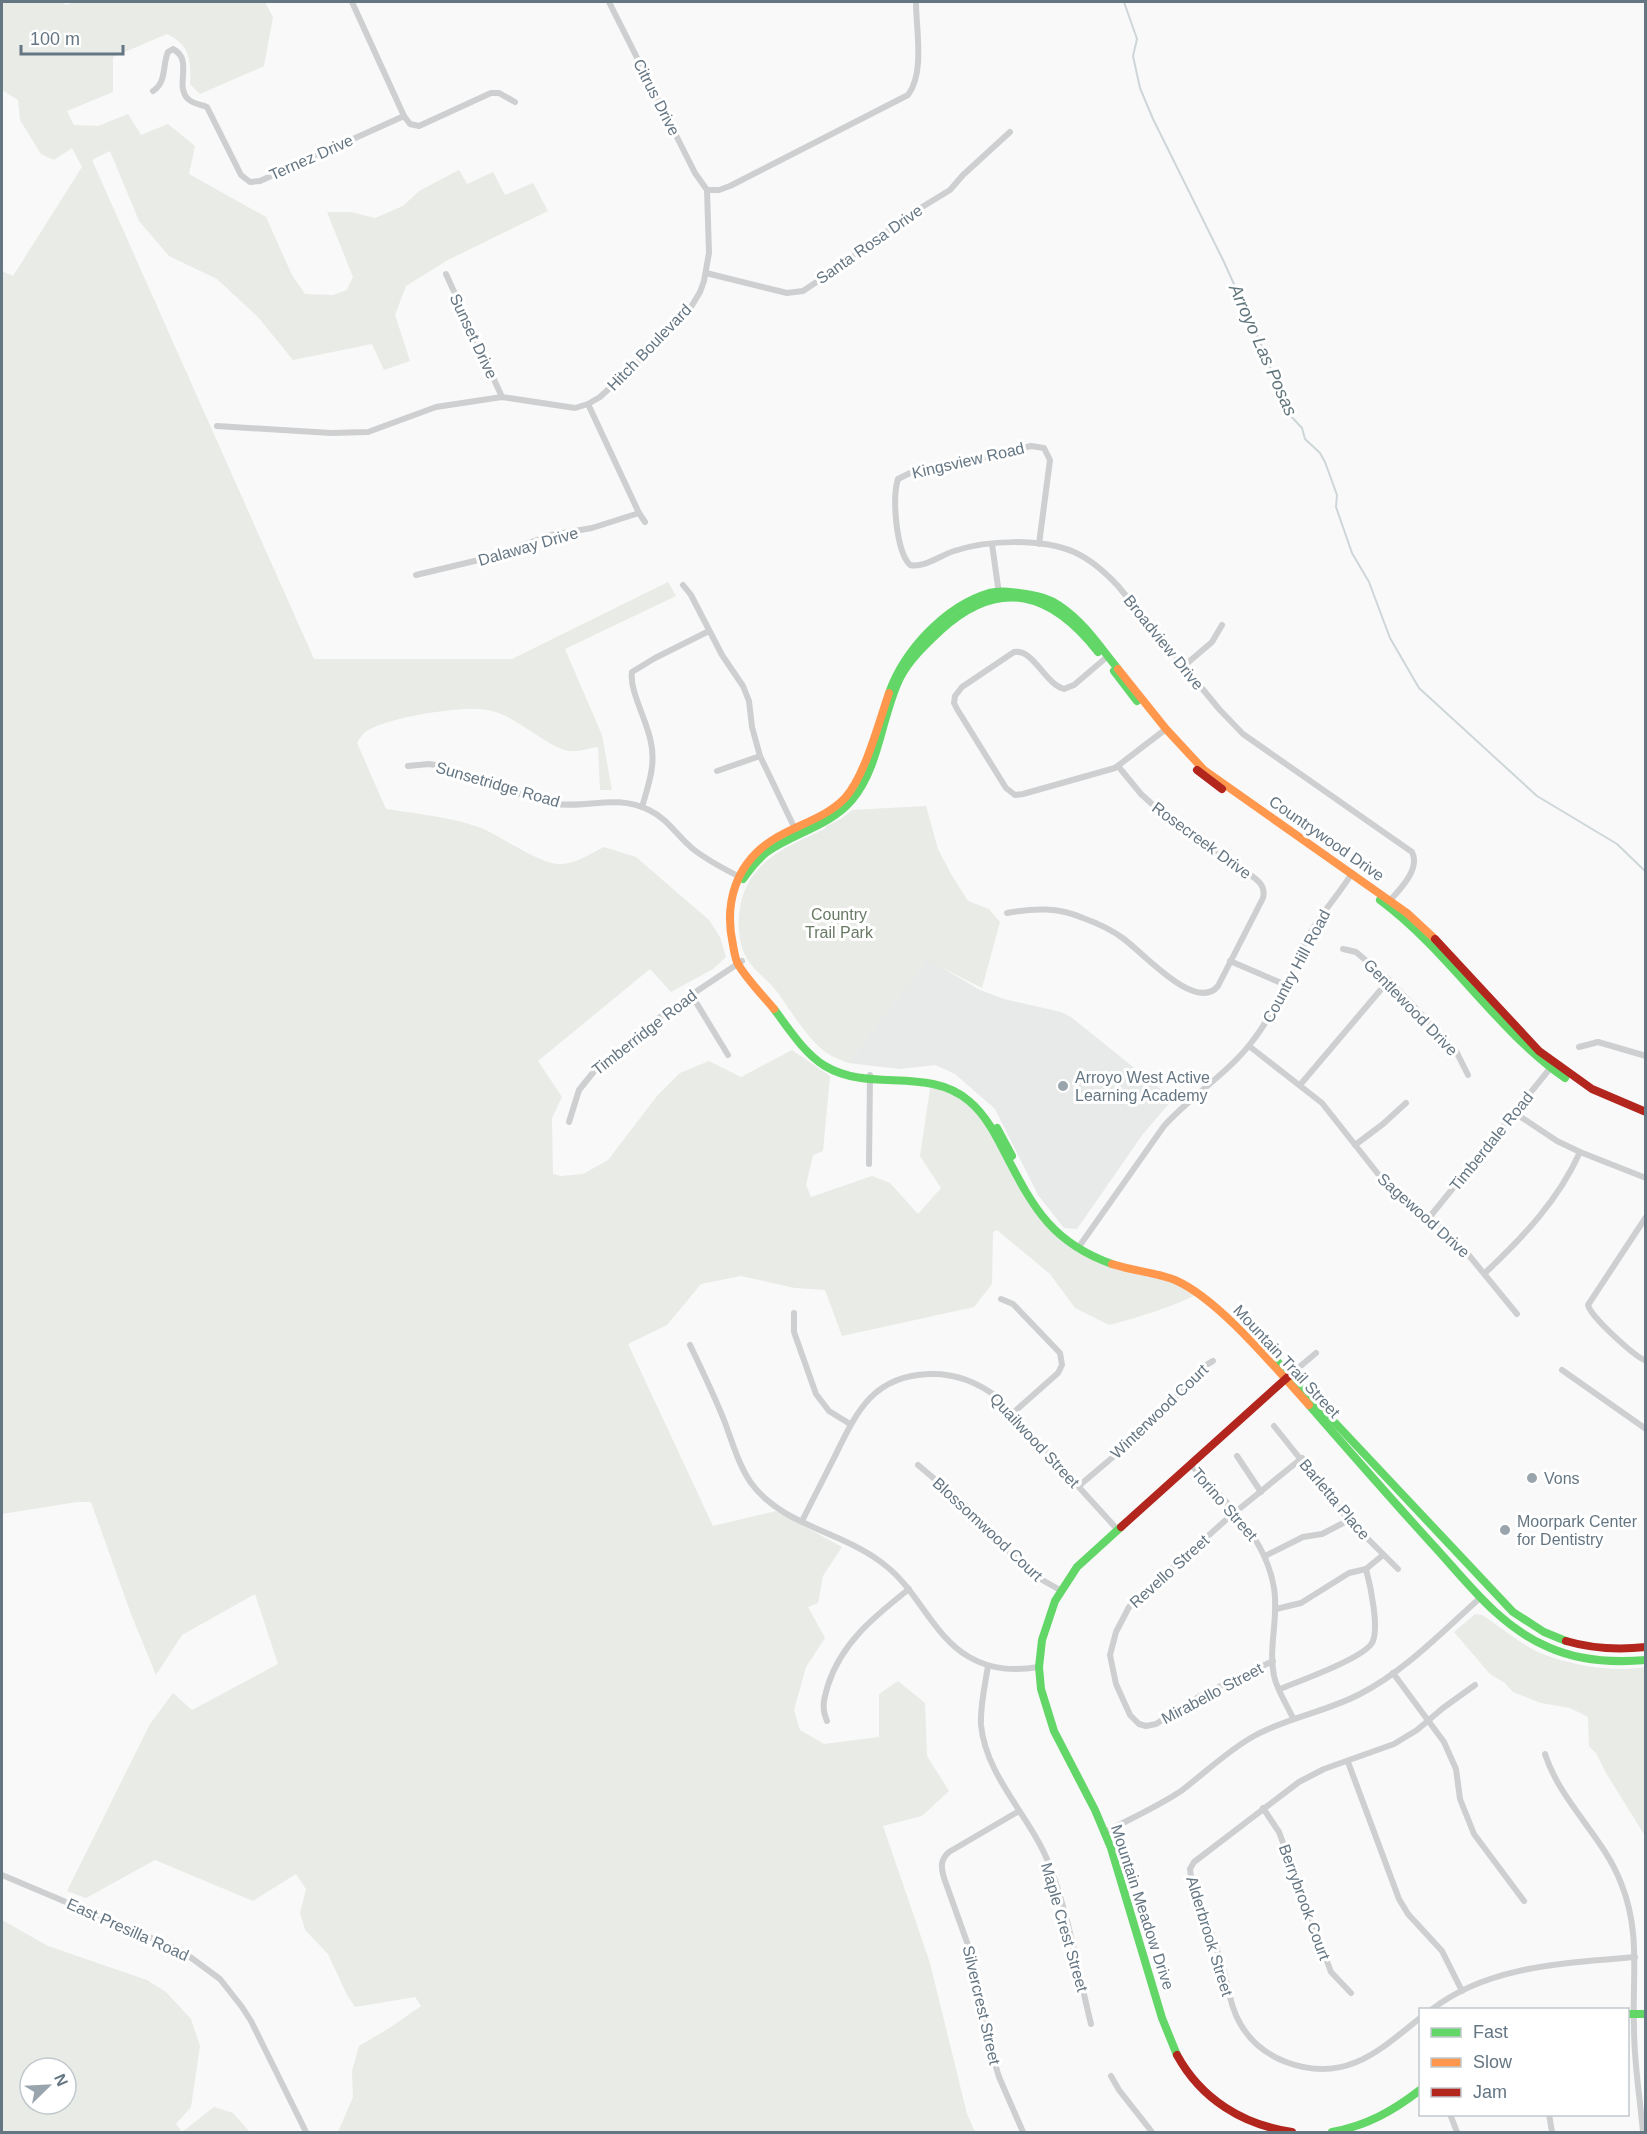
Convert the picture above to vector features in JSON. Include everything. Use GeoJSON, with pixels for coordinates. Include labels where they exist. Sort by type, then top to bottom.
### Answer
{"type":"FeatureCollection","features":[{"type":"Feature","properties":{"kind":"street"},"geometry":{"type":"LineString","coordinates":[[352,2],[404,116],[410,124],[416,126],[491,93],[499,93],[515,102]]}},
{"type":"Feature","properties":{"kind":"street","name":"Citrus Drive"},"geometry":{"type":"LineString","coordinates":[[609,2],[695,173],[708,190]]}},
{"type":"Feature","properties":{"kind":"street"},"geometry":{"type":"LineString","coordinates":[[708,190],[719,190],[730,186],[908,95],[914,86],[918,71],[916,2]]}},
{"type":"Feature","properties":{"kind":"street","name":"Ternez Drive"},"geometry":{"type":"LineString","coordinates":[[153,91],[158,88],[163,79],[168,52],[173,49],[177,50],[183,60],[183,89],[187,98],[191,102],[207,106],[241,175],[250,182],[260,181],[404,116]]}},
{"type":"Feature","properties":{"kind":"street","name":"Santa Rosa Drive"},"geometry":{"type":"LineString","coordinates":[[706,273],[787,293],[803,291],[909,215],[950,190],[963,175],[1011,132]]}},
{"type":"Feature","properties":{"kind":"street","name":"Hitch Boulevard"},"geometry":{"type":"LineString","coordinates":[[588,404],[600,397],[679,321],[700,292],[709,253],[708,190]]}},
{"type":"Feature","properties":{"kind":"street","name":"Sunset Drive"},"geometry":{"type":"LineString","coordinates":[[446,274],[502,397]]}},
{"type":"Feature","properties":{"kind":"street"},"geometry":{"type":"LineString","coordinates":[[217,426],[331,433],[368,432],[436,407],[502,397],[574,408],[588,404],[645,522]]}},
{"type":"Feature","properties":{"kind":"street","name":"Kingsview Road"},"geometry":{"type":"LineString","coordinates":[[901,476],[914,471],[965,462],[1022,447],[1044,448],[1050,460],[1039,544]]}},
{"type":"Feature","properties":{"kind":"street","name":"Broadview Drive"},"geometry":{"type":"LineString","coordinates":[[901,476],[896,489],[896,517],[903,553],[910,565],[922,565],[968,547],[992,544],[1039,544],[1074,552],[1101,568],[1131,600],[1219,709],[1243,734],[1412,852],[1415,859],[1413,870],[1388,902]]}},
{"type":"Feature","properties":{"kind":"street","name":"Dalaway Drive"},"geometry":{"type":"LineString","coordinates":[[416,575],[487,558],[551,535],[592,528],[639,513]]}},
{"type":"Feature","properties":{"kind":"street"},"geometry":{"type":"LineString","coordinates":[[992,544],[999,594]]}},
{"type":"Feature","properties":{"kind":"street"},"geometry":{"type":"LineString","coordinates":[[683,585],[744,686],[760,756],[796,831]]}},
{"type":"Feature","properties":{"kind":"street","name":"Countrywood Drive"},"geometry":{"type":"LineString","coordinates":[[999,594],[1041,596],[1059,605],[1079,621],[1164,730],[1204,770],[1433,937],[1552,1066],[1603,1101],[1646,1118]]}},
{"type":"Feature","properties":{"kind":"street","name":"Mountain Trail Street"},"geometry":{"type":"LineString","coordinates":[[999,594],[975,599],[949,615],[910,652],[890,684],[860,774],[855,784],[833,809],[756,852],[741,878],[729,909],[732,946],[740,962],[810,1055],[824,1067],[844,1075],[931,1082],[954,1091],[978,1109],[989,1124],[1031,1203],[1041,1217],[1069,1242],[1110,1259],[1174,1274],[1214,1301],[1233,1318],[1512,1612],[1534,1627],[1567,1642],[1615,1650],[1646,1647]]}},
{"type":"Feature","properties":{"kind":"street"},"geometry":{"type":"LineString","coordinates":[[1184,666],[1212,642],[1222,625]]}},
{"type":"Feature","properties":{"kind":"street"},"geometry":{"type":"LineString","coordinates":[[642,807],[651,770],[652,749],[644,715],[632,686],[632,672],[709,631]]}},
{"type":"Feature","properties":{"kind":"street"},"geometry":{"type":"LineString","coordinates":[[1106,657],[1074,685],[1064,689],[1055,686],[1028,655],[1018,651],[962,687],[954,698],[954,703],[1006,788],[1016,795],[1098,774],[1118,766],[1164,730]]}},
{"type":"Feature","properties":{"kind":"street"},"geometry":{"type":"LineString","coordinates":[[717,771],[760,756]]}},
{"type":"Feature","properties":{"kind":"street","name":"Sunsetridge Road"},"geometry":{"type":"LineString","coordinates":[[408,766],[429,764],[442,766],[549,802],[570,804],[612,800],[642,807],[665,819],[693,848],[708,859],[741,878]]}},
{"type":"Feature","properties":{"kind":"street","name":"Rosecreek Drive"},"geometry":{"type":"LineString","coordinates":[[1118,766],[1141,794],[1163,814],[1249,874],[1263,887],[1263,898],[1230,961]]}},
{"type":"Feature","properties":{"kind":"street","name":"Country Hill Road"},"geometry":{"type":"LineString","coordinates":[[1079,1246],[1164,1126],[1180,1108],[1233,1063],[1249,1046],[1271,1016],[1312,930],[1351,876]]}},
{"type":"Feature","properties":{"kind":"street"},"geometry":{"type":"LineString","coordinates":[[1007,912],[1045,908],[1084,918],[1122,937],[1156,968],[1198,994],[1206,994],[1215,990],[1230,961],[1286,985]]}},
{"type":"Feature","properties":{"kind":"street","name":"Gentlewood Drive"},"geometry":{"type":"LineString","coordinates":[[1343,949],[1356,952],[1389,980],[1456,1051],[1468,1075]]}},
{"type":"Feature","properties":{"kind":"street","name":"Timberridge Road"},"geometry":{"type":"LineString","coordinates":[[569,1122],[576,1096],[590,1074],[670,1009],[740,962]]}},
{"type":"Feature","properties":{"kind":"street"},"geometry":{"type":"LineString","coordinates":[[1300,1085],[1389,980]]}},
{"type":"Feature","properties":{"kind":"street"},"geometry":{"type":"LineString","coordinates":[[692,994],[728,1055]]}},
{"type":"Feature","properties":{"kind":"street"},"geometry":{"type":"LineString","coordinates":[[1579,1047],[1598,1042],[1646,1056]]}},
{"type":"Feature","properties":{"kind":"street","name":"Sagewood Drive"},"geometry":{"type":"LineString","coordinates":[[1249,1046],[1322,1103],[1386,1184],[1459,1244],[1517,1314]]}},
{"type":"Feature","properties":{"kind":"street","name":"Countrywood Drive"},"geometry":{"type":"LineString","coordinates":[[1552,1066],[1592,1089],[1646,1112]]}},
{"type":"Feature","properties":{"kind":"street","name":"Timberdale Road"},"geometry":{"type":"LineString","coordinates":[[1428,1219],[1552,1066]]}},
{"type":"Feature","properties":{"kind":"street"},"geometry":{"type":"LineString","coordinates":[[869,1164],[870,1078]]}},
{"type":"Feature","properties":{"kind":"street"},"geometry":{"type":"LineString","coordinates":[[1355,1145],[1406,1103]]}},
{"type":"Feature","properties":{"kind":"street"},"geometry":{"type":"LineString","coordinates":[[1515,1113],[1557,1141],[1646,1178]]}},
{"type":"Feature","properties":{"kind":"street"},"geometry":{"type":"LineString","coordinates":[[1485,1273],[1534,1224],[1565,1182],[1580,1152]]}},
{"type":"Feature","properties":{"kind":"street"},"geometry":{"type":"LineString","coordinates":[[1646,1217],[1588,1305],[1593,1315],[1631,1351],[1646,1361]]}},
{"type":"Feature","properties":{"kind":"street"},"geometry":{"type":"LineString","coordinates":[[1001,1299],[1011,1303],[1022,1313],[1060,1353],[1063,1362],[1058,1373],[1013,1413]]}},
{"type":"Feature","properties":{"kind":"street"},"geometry":{"type":"LineString","coordinates":[[794,1312],[794,1332],[816,1394],[829,1411],[850,1424]]}},
{"type":"Feature","properties":{"kind":"street"},"geometry":{"type":"LineString","coordinates":[[690,1345],[724,1419],[741,1466],[751,1483],[770,1502],[802,1521],[877,1558],[897,1575],[951,1643],[968,1656],[988,1666],[1018,1671],[1039,1667]]}},
{"type":"Feature","properties":{"kind":"street","name":"Mountain Meadow Drive"},"geometry":{"type":"LineString","coordinates":[[1292,2133],[1265,2127],[1231,2112],[1198,2085],[1179,2059],[1164,2026],[1105,1832],[1048,1717],[1039,1667],[1045,1627],[1051,1608],[1060,1590],[1077,1567],[1316,1353]]}},
{"type":"Feature","properties":{"kind":"street","name":"Winterwood Court"},"geometry":{"type":"LineString","coordinates":[[1079,1486],[1150,1425],[1195,1373],[1213,1360]]}},
{"type":"Feature","properties":{"kind":"street"},"geometry":{"type":"LineString","coordinates":[[1562,1370],[1646,1429]]}},
{"type":"Feature","properties":{"kind":"street","name":"Quailwood Street"},"geometry":{"type":"LineString","coordinates":[[802,1521],[858,1410],[869,1397],[887,1385],[921,1374],[953,1375],[973,1381],[991,1392],[1013,1413],[1117,1529]]}},
{"type":"Feature","properties":{"kind":"street","name":"Mountain Trail Street"},"geometry":{"type":"LineString","coordinates":[[1288,1377],[1480,1598],[1497,1614],[1521,1632],[1563,1654],[1613,1662],[1646,1660]]}},
{"type":"Feature","properties":{"kind":"street","name":"Barletta Place"},"geometry":{"type":"LineString","coordinates":[[1274,1426],[1302,1458],[1349,1520],[1398,1569]]}},
{"type":"Feature","properties":{"kind":"street"},"geometry":{"type":"LineString","coordinates":[[1237,1456],[1261,1492]]}},
{"type":"Feature","properties":{"kind":"street","name":"Revello Street"},"geometry":{"type":"LineString","coordinates":[[1126,1705],[1110,1664],[1112,1644],[1129,1607],[1302,1458]]}},
{"type":"Feature","properties":{"kind":"street","name":"Torino Street"},"geometry":{"type":"LineString","coordinates":[[1190,1464],[1251,1532],[1265,1556],[1273,1582],[1276,1609],[1274,1675],[1293,1718]]}},
{"type":"Feature","properties":{"kind":"street","name":"Blossomwood Court"},"geometry":{"type":"LineString","coordinates":[[918,1465],[970,1509],[1028,1572],[1060,1590]]}},
{"type":"Feature","properties":{"kind":"street"},"geometry":{"type":"LineString","coordinates":[[1265,1556],[1303,1537],[1322,1534],[1349,1520]]}},
{"type":"Feature","properties":{"kind":"street"},"geometry":{"type":"LineString","coordinates":[[1276,1609],[1301,1603],[1348,1573],[1366,1569],[1383,1555]]}},
{"type":"Feature","properties":{"kind":"street"},"geometry":{"type":"LineString","coordinates":[[1280,1689],[1350,1658],[1372,1642],[1374,1623],[1366,1569]]}},
{"type":"Feature","properties":{"kind":"street"},"geometry":{"type":"LineString","coordinates":[[827,1721],[823,1703],[841,1656],[864,1627],[909,1589]]}},
{"type":"Feature","properties":{"kind":"street"},"geometry":{"type":"LineString","coordinates":[[1105,1832],[1165,1801],[1253,1736],[1293,1718],[1359,1695],[1393,1673],[1480,1598]]}},
{"type":"Feature","properties":{"kind":"street","name":"Mirabello Street"},"geometry":{"type":"LineString","coordinates":[[1126,1705],[1134,1720],[1142,1725],[1150,1726],[1210,1691],[1273,1661]]}},
{"type":"Feature","properties":{"kind":"street","name":"Maple Crest Street"},"geometry":{"type":"LineString","coordinates":[[988,1666],[982,1710],[982,1731],[991,1761],[1044,1851],[1077,1957],[1091,2024]]}},
{"type":"Feature","properties":{"kind":"street"},"geometry":{"type":"LineString","coordinates":[[1393,1673],[1451,1755],[1456,1769],[1460,1799],[1474,1834],[1524,1901]]}},
{"type":"Feature","properties":{"kind":"street","name":"Alderbrook Street"},"geometry":{"type":"LineString","coordinates":[[1419,2019],[1370,2056],[1350,2065],[1332,2070],[1307,2068],[1278,2059],[1256,2044],[1240,2024],[1229,1999],[1224,1971],[1191,1878],[1190,1869],[1194,1862],[1285,1791],[1312,1774],[1394,1744],[1417,1730],[1474,1685]]}},
{"type":"Feature","properties":{"kind":"street"},"geometry":{"type":"LineString","coordinates":[[1545,1754],[1562,1792],[1603,1848],[1621,1883],[1631,1914],[1635,1957],[1631,2014],[1641,2076],[1643,2133]]}},
{"type":"Feature","properties":{"kind":"street"},"geometry":{"type":"LineString","coordinates":[[1348,1762],[1399,1899],[1408,1914],[1442,1951],[1462,1991]]}},
{"type":"Feature","properties":{"kind":"street","name":"Berrybrook Court"},"geometry":{"type":"LineString","coordinates":[[1263,1808],[1287,1849],[1328,1965],[1337,1980],[1351,1993]]}},
{"type":"Feature","properties":{"kind":"street","name":"Silvercrest Street"},"geometry":{"type":"LineString","coordinates":[[1019,1811],[950,1852],[944,1858],[941,1866],[974,1959],[999,2077],[1023,2133]]}},
{"type":"Feature","properties":{"kind":"street","name":"East Presilla Road"},"geometry":{"type":"LineString","coordinates":[[2,1875],[182,1951],[206,1967],[231,1993],[251,2021],[306,2133]]}},
{"type":"Feature","properties":{"kind":"street"},"geometry":{"type":"LineString","coordinates":[[1434,2008],[1462,1991],[1497,1977],[1526,1970],[1635,1957]]}},
{"type":"Feature","properties":{"kind":"street"},"geometry":{"type":"LineString","coordinates":[[1631,2014],[1646,2014]]}},
{"type":"Feature","properties":{"kind":"street"},"geometry":{"type":"LineString","coordinates":[[1111,2076],[1152,2133]]}},
{"type":"Feature","properties":{"kind":"street"},"geometry":{"type":"LineString","coordinates":[[1332,2133],[1387,2115],[1419,2091]]}},
{"type":"Feature","properties":{"kind":"street"},"geometry":{"type":"LineString","coordinates":[[1450,2116],[1457,2133]]}},
{"type":"Feature","properties":{"kind":"street"},"geometry":{"type":"LineString","coordinates":[[1549,2116],[1552,2133]]}},
{"type":"Feature","properties":{"kind":"shaded area","name":"Arroyo West Active Learning Academy"},"geometry":{"type":"Polygon","coordinates":[[[927,959],[980,990],[1004,999],[1061,1012],[1071,1017],[1173,1099],[1143,1134],[1077,1229],[1064,1228],[1038,1195],[995,1109],[955,1074],[935,1065],[900,1069],[848,1063],[927,959]]]}},
{"type":"Feature","properties":{"kind":"green space"},"geometry":{"type":"Polygon","coordinates":[[[2,2],[62,2],[66,5],[74,2],[265,2],[273,17],[264,66],[200,94],[190,84],[188,54],[181,44],[167,34],[113,57],[113,92],[67,111],[74,125],[98,126],[128,114],[141,135],[168,124],[195,146],[189,174],[266,217],[292,275],[305,294],[333,295],[347,290],[353,277],[327,212],[351,212],[375,218],[403,206],[419,191],[459,170],[467,184],[493,172],[505,195],[533,183],[548,211],[448,260],[406,286],[395,315],[410,361],[384,370],[372,344],[293,360],[258,317],[217,279],[169,256],[139,221],[110,151],[92,160],[314,659],[512,659],[668,582],[676,596],[565,649],[602,735],[612,790],[600,790],[598,747],[573,751],[562,749],[512,719],[492,711],[464,709],[427,713],[391,721],[365,732],[357,743],[386,809],[470,824],[553,863],[572,862],[604,847],[636,857],[709,920],[720,937],[726,957],[713,969],[671,992],[650,969],[538,1061],[562,1097],[552,1118],[553,1174],[561,1176],[583,1174],[608,1160],[657,1096],[680,1073],[709,1061],[741,1077],[792,1050],[830,1076],[823,1151],[813,1155],[806,1185],[811,1197],[872,1176],[890,1183],[918,1214],[941,1188],[920,1156],[931,1082],[978,1109],[1041,1217],[1098,1258],[1164,1275],[1198,1294],[1154,1312],[1109,1325],[1075,1308],[1050,1274],[997,1230],[993,1232],[992,1284],[974,1307],[842,1336],[825,1290],[795,1288],[741,1276],[701,1284],[667,1325],[628,1344],[713,1526],[776,1511],[842,1547],[823,1576],[818,1603],[808,1607],[825,1638],[806,1667],[794,1710],[800,1730],[824,1744],[879,1737],[879,1694],[898,1681],[925,1703],[927,1756],[949,1791],[922,1816],[883,1826],[930,1963],[967,2114],[975,2132],[338,2132],[353,2097],[352,2071],[359,2046],[421,2006],[415,1997],[355,2007],[328,1954],[305,1930],[300,1913],[306,1889],[296,1874],[253,1901],[155,1860],[86,1898],[67,1891],[150,1724],[173,1693],[192,1710],[278,1664],[255,1594],[182,1635],[156,1675],[131,1614],[91,1502],[77,1502],[2,1514],[2,271],[13,276],[82,167],[72,148],[54,160],[41,154],[20,120],[18,100],[2,90],[2,2]]]}},
{"type":"Feature","properties":{"kind":"green space","name":"Country Trail Park"},"geometry":{"type":"Polygon","coordinates":[[[926,806],[938,849],[968,901],[989,909],[1000,922],[982,988],[927,960],[848,1063],[829,1055],[818,1046],[774,988],[748,961],[741,945],[739,930],[742,897],[757,870],[768,860],[795,843],[825,829],[826,826],[841,819],[852,810],[926,806]]]}},
{"type":"Feature","properties":{"kind":"green space"},"geometry":{"type":"Polygon","coordinates":[[[1475,1614],[1482,1615],[1527,1646],[1552,1657],[1606,1668],[1645,1667],[1645,1836],[1596,1753],[1589,1746],[1588,1717],[1570,1708],[1541,1703],[1513,1692],[1505,1683],[1490,1674],[1454,1632],[1475,1614]]]}},
{"type":"Feature","properties":{"kind":"green space"},"geometry":{"type":"Polygon","coordinates":[[[2,1920],[48,1946],[147,1980],[166,1992],[191,2019],[200,2046],[191,2107],[176,2124],[182,2132],[2,2132],[2,1920]]]}},
{"type":"Feature","properties":{"kind":"green space"},"geometry":{"type":"Polygon","coordinates":[[[214,2107],[233,2113],[249,2131],[260,2132],[182,2132],[214,2107]]]}},
{"type":"Feature","properties":{"kind":"waterway","name":"Arroyo Las Posas"},"geometry":{"type":"LineString","coordinates":[[1124,2],[1137,39],[1133,56],[1140,88],[1153,119],[1224,262],[1261,344],[1288,413],[1302,428],[1305,439],[1320,453],[1325,462],[1337,495],[1336,507],[1352,553],[1369,582],[1390,638],[1419,688],[1537,796],[1617,844],[1646,872]]}},
{"type":"Feature","properties":{"kind":"traffic: fast"},"geometry":{"type":"LineString","coordinates":[[889,693],[905,661],[928,632],[942,619],[973,599],[998,592],[1035,596],[1056,603],[1084,627],[1118,669]]}},
{"type":"Feature","properties":{"kind":"traffic: fast"},"geometry":{"type":"LineString","coordinates":[[743,879],[767,852],[823,823],[852,800],[869,772],[888,709],[904,671],[941,630],[963,613],[984,602],[1004,598],[1024,599],[1044,605],[1062,616],[1098,652]]}},
{"type":"Feature","properties":{"kind":"traffic: fast"},"geometry":{"type":"LineString","coordinates":[[1114,671],[1137,701]]}},
{"type":"Feature","properties":{"kind":"traffic: fast"},"geometry":{"type":"LineString","coordinates":[[1380,900],[1429,943],[1516,1037],[1565,1078]]}},
{"type":"Feature","properties":{"kind":"traffic: fast"},"geometry":{"type":"LineString","coordinates":[[774,1009],[804,1048],[825,1066],[842,1074],[861,1078],[936,1085],[953,1091],[969,1101],[991,1127],[1026,1193],[1048,1222],[1074,1246],[1112,1264]]}},
{"type":"Feature","properties":{"kind":"traffic: fast"},"geometry":{"type":"LineString","coordinates":[[997,1128],[1012,1156]]}},
{"type":"Feature","properties":{"kind":"traffic: fast"},"geometry":{"type":"LineString","coordinates":[[1276,1360],[1513,1612],[1544,1632],[1566,1641]]}},
{"type":"Feature","properties":{"kind":"traffic: fast"},"geometry":{"type":"LineString","coordinates":[[1309,1405],[1472,1588],[1514,1628],[1548,1647],[1584,1658],[1608,1661],[1646,1660]]}},
{"type":"Feature","properties":{"kind":"traffic: fast"},"geometry":{"type":"LineString","coordinates":[[1121,1527],[1077,1567],[1055,1601],[1042,1640],[1039,1667],[1041,1689],[1054,1731],[1095,1810],[1111,1848],[1162,2018],[1177,2055]]}},
{"type":"Feature","properties":{"kind":"traffic: fast"},"geometry":{"type":"LineString","coordinates":[[1629,2014],[1646,2014]]}},
{"type":"Feature","properties":{"kind":"traffic: fast"},"geometry":{"type":"LineString","coordinates":[[1332,2132],[1379,2117],[1419,2091]]}},
{"type":"Feature","properties":{"kind":"traffic: slow"},"geometry":{"type":"LineString","coordinates":[[1118,669],[1166,729],[1204,770],[1407,913],[1435,939]]}},
{"type":"Feature","properties":{"kind":"traffic: slow"},"geometry":{"type":"LineString","coordinates":[[774,1009],[736,960],[730,915],[735,887],[749,862],[771,841],[819,817],[845,798],[865,763],[889,693]]}},
{"type":"Feature","properties":{"kind":"traffic: slow"},"geometry":{"type":"LineString","coordinates":[[1112,1264],[1167,1277],[1192,1289],[1228,1318],[1309,1405]]}},
{"type":"Feature","properties":{"kind":"traffic: jam"},"geometry":{"type":"LineString","coordinates":[[1197,770],[1222,789]]}},
{"type":"Feature","properties":{"kind":"traffic: jam"},"geometry":{"type":"LineString","coordinates":[[1435,939],[1539,1051],[1592,1089],[1646,1112]]}},
{"type":"Feature","properties":{"kind":"traffic: jam"},"geometry":{"type":"LineString","coordinates":[[1121,1527],[1290,1375]]}},
{"type":"Feature","properties":{"kind":"traffic: jam"},"geometry":{"type":"LineString","coordinates":[[1566,1641],[1606,1648],[1646,1647]]}},
{"type":"Feature","properties":{"kind":"traffic: jam"},"geometry":{"type":"LineString","coordinates":[[1177,2055],[1198,2085],[1225,2107],[1257,2123],[1292,2132]]}},
{"type":"Feature","properties":{"kind":"place","name":"Arroyo West Active Learning Academy"},"geometry":{"type":"Point","coordinates":[1063,1086]}},
{"type":"Feature","properties":{"kind":"place","name":"Vons"},"geometry":{"type":"Point","coordinates":[1532,1478]}},
{"type":"Feature","properties":{"kind":"place","name":"Moorpark Center for Dentistry"},"geometry":{"type":"Point","coordinates":[1505,1530]}}]}
